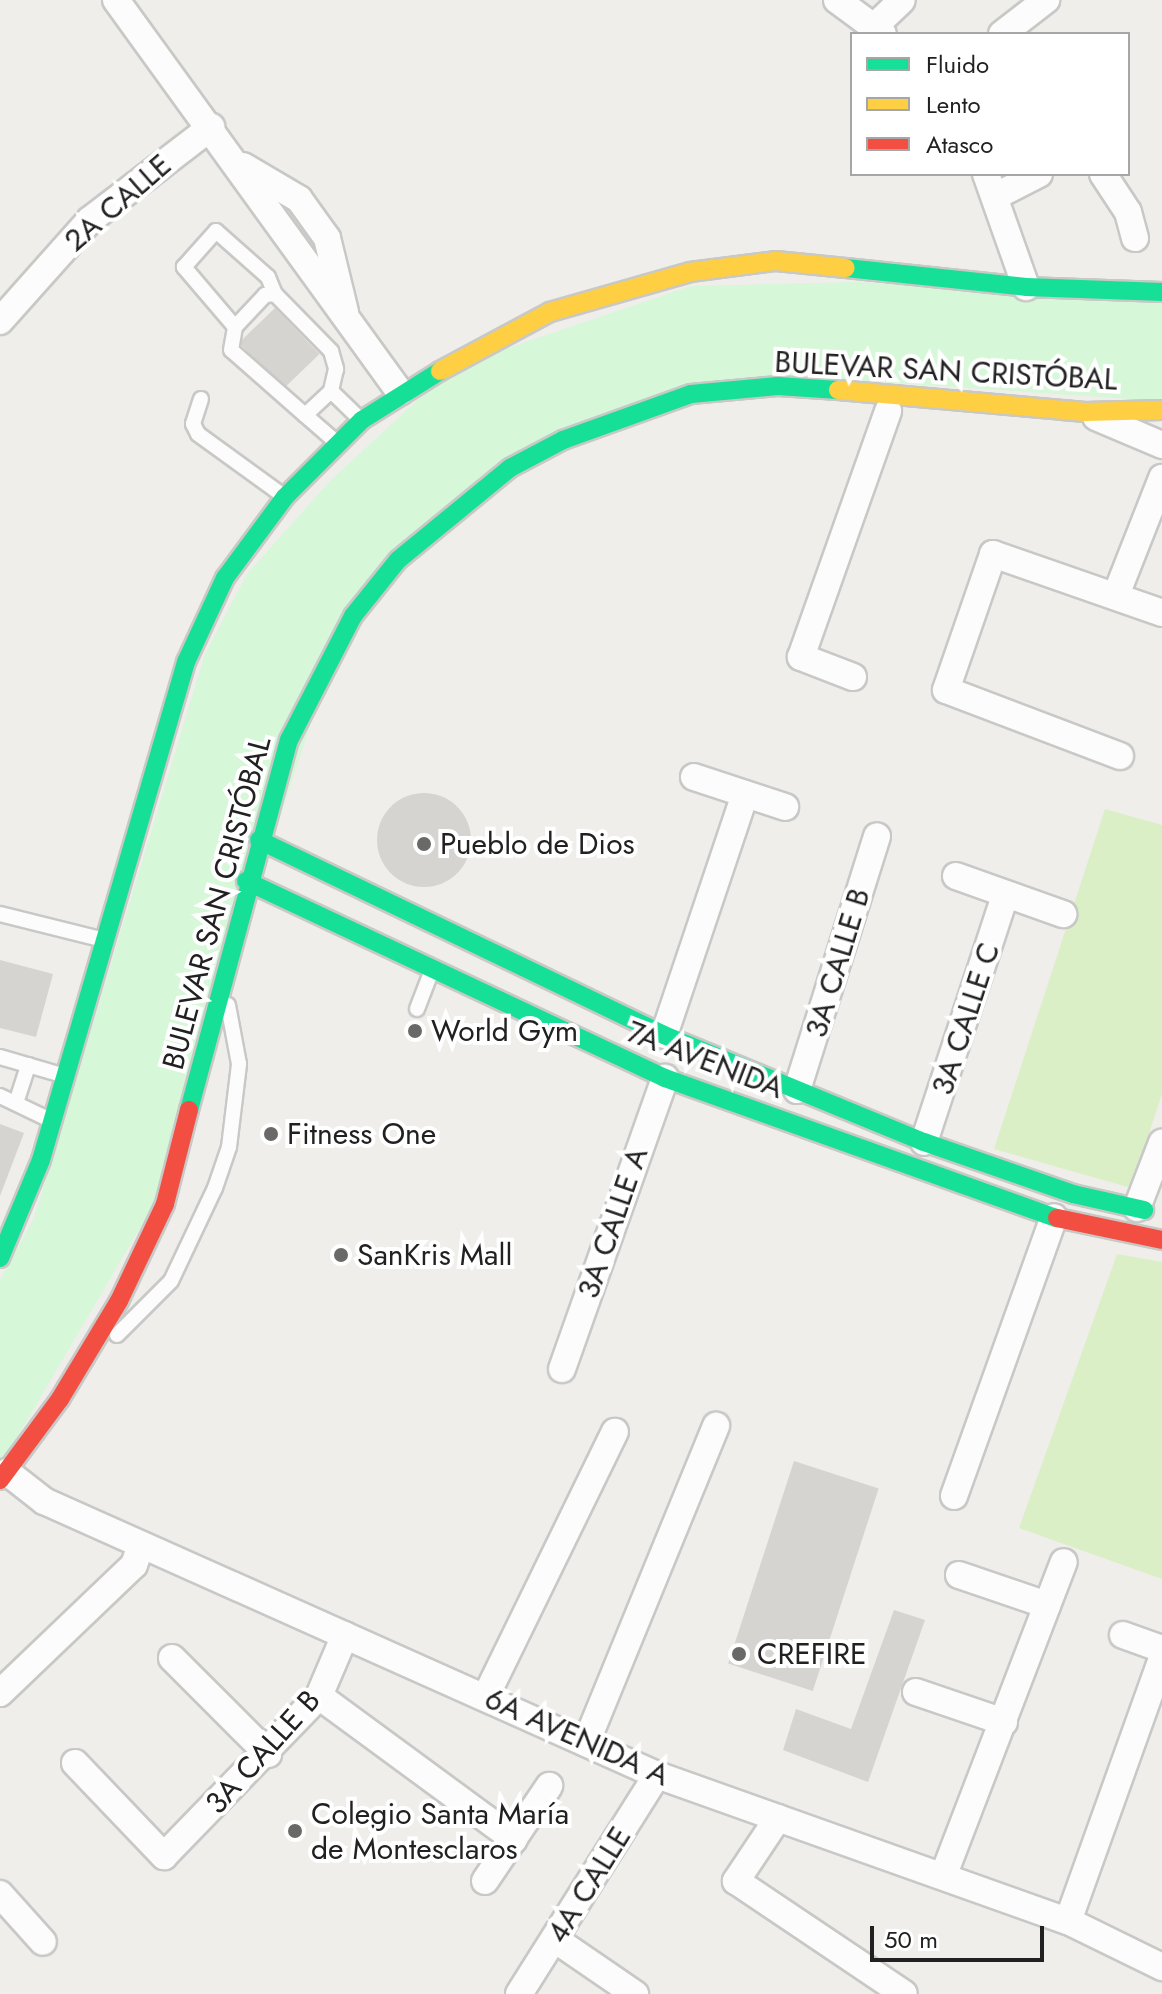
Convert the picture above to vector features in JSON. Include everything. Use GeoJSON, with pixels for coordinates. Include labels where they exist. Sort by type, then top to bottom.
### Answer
{"type":"FeatureCollection","features":[{"type":"Feature","properties":{"kind":"main road"},"geometry":{"type":"LineString","coordinates":[[0,1258],[52,1121],[186,662],[225,578],[285,497],[362,420],[400,392],[550,312],[690,272],[804,262],[1026,287],[1162,292]]}},
{"type":"Feature","properties":{"kind":"main road","name":"BULEVAR SAN CRISTÓBAL"},"geometry":{"type":"LineString","coordinates":[[4,1476],[88,1351],[165,1204],[246,881],[289,740],[345,630],[398,560],[447,514],[510,468],[563,440],[691,394],[809,388],[974,398],[1085,412],[1162,410]]}},
{"type":"Feature","properties":{"kind":"main road","name":"7A AVENIDA"},"geometry":{"type":"LineString","coordinates":[[259,840],[493,957],[664,1035],[924,1142],[1073,1194],[1149,1211]]}},
{"type":"Feature","properties":{"kind":"main road","name":"7A AVENIDA"},"geometry":{"type":"LineString","coordinates":[[246,881],[431,973],[665,1078],[1054,1217],[1162,1240]]}},
{"type":"Feature","properties":{"kind":"main road"},"geometry":{"type":"LineString","coordinates":[[477,993],[493,957]]}},
{"type":"Feature","properties":{"kind":"street"},"geometry":{"type":"LineString","coordinates":[[117,0],[239,165],[299,199],[327,238],[348,324],[400,392]]}},
{"type":"Feature","properties":{"kind":"street"},"geometry":{"type":"LineString","coordinates":[[837,0],[879,30],[902,0]]}},
{"type":"Feature","properties":{"kind":"street"},"geometry":{"type":"LineString","coordinates":[[1005,32],[1046,0]]}},
{"type":"Feature","properties":{"kind":"street","name":"2A CALLE"},"geometry":{"type":"LineString","coordinates":[[2,314],[90,220],[211,127]]}},
{"type":"Feature","properties":{"kind":"street"},"geometry":{"type":"LineString","coordinates":[[1026,287],[992,184],[1030,176]]}},
{"type":"Feature","properties":{"kind":"street"},"geometry":{"type":"LineString","coordinates":[[1104,176],[1128,212],[1135,238]]}},
{"type":"Feature","properties":{"kind":"street"},"geometry":{"type":"LineString","coordinates":[[809,388],[888,411],[974,398]]}},
{"type":"Feature","properties":{"kind":"street"},"geometry":{"type":"LineString","coordinates":[[853,677],[801,657],[888,411]]}},
{"type":"Feature","properties":{"kind":"street"},"geometry":{"type":"LineString","coordinates":[[1085,412],[1162,445]]}},
{"type":"Feature","properties":{"kind":"street"},"geometry":{"type":"LineString","coordinates":[[1116,595],[1162,478]]}},
{"type":"Feature","properties":{"kind":"street"},"geometry":{"type":"LineString","coordinates":[[1120,756],[946,690],[993,554],[1162,613]]}},
{"type":"Feature","properties":{"kind":"street"},"geometry":{"type":"LineString","coordinates":[[694,777],[785,807]]}},
{"type":"Feature","properties":{"kind":"street"},"geometry":{"type":"LineString","coordinates":[[664,1035],[745,794]]}},
{"type":"Feature","properties":{"kind":"street","name":"3A CALLE B"},"geometry":{"type":"LineString","coordinates":[[797,1090],[877,836]]}},
{"type":"Feature","properties":{"kind":"street"},"geometry":{"type":"LineString","coordinates":[[956,876],[1063,914]]}},
{"type":"Feature","properties":{"kind":"street","name":"3A CALLE C"},"geometry":{"type":"LineString","coordinates":[[924,1142],[1005,895]]}},
{"type":"Feature","properties":{"kind":"street","name":"3A CALLE A"},"geometry":{"type":"LineString","coordinates":[[562,1369],[665,1078]]}},
{"type":"Feature","properties":{"kind":"street"},"geometry":{"type":"LineString","coordinates":[[1149,1211],[1162,1143]]}},
{"type":"Feature","properties":{"kind":"street"},"geometry":{"type":"LineString","coordinates":[[954,1496],[1054,1217]]}},
{"type":"Feature","properties":{"kind":"street"},"geometry":{"type":"LineString","coordinates":[[586,1743],[716,1426]]}},
{"type":"Feature","properties":{"kind":"street"},"geometry":{"type":"LineString","coordinates":[[486,1696],[615,1432]]}},
{"type":"Feature","properties":{"kind":"street","name":"6A AVENIDA A"},"geometry":{"type":"LineString","coordinates":[[4,1476],[44,1501],[657,1775],[944,1874],[1068,1921],[1161,1964]]}},
{"type":"Feature","properties":{"kind":"street"},"geometry":{"type":"LineString","coordinates":[[0,1693],[134,1565],[141,1545]]}},
{"type":"Feature","properties":{"kind":"street"},"geometry":{"type":"LineString","coordinates":[[944,1874],[1064,1562]]}},
{"type":"Feature","properties":{"kind":"street"},"geometry":{"type":"LineString","coordinates":[[959,1575],[1047,1605]]}},
{"type":"Feature","properties":{"kind":"street","name":"3A CALLE B"},"geometry":{"type":"LineString","coordinates":[[75,1763],[164,1856],[268,1754],[319,1696],[345,1635]]}},
{"type":"Feature","properties":{"kind":"street"},"geometry":{"type":"LineString","coordinates":[[1123,1635],[1162,1649]]}},
{"type":"Feature","properties":{"kind":"street"},"geometry":{"type":"LineString","coordinates":[[172,1658],[268,1754]]}},
{"type":"Feature","properties":{"kind":"street"},"geometry":{"type":"LineString","coordinates":[[1068,1921],[1162,1659]]}},
{"type":"Feature","properties":{"kind":"street"},"geometry":{"type":"LineString","coordinates":[[916,1692],[1004,1722]]}},
{"type":"Feature","properties":{"kind":"street"},"geometry":{"type":"LineString","coordinates":[[319,1696],[514,1839]]}},
{"type":"Feature","properties":{"kind":"street","name":"4A CALLE"},"geometry":{"type":"LineString","coordinates":[[519,1994],[556,1940],[657,1775]]}},
{"type":"Feature","properties":{"kind":"street"},"geometry":{"type":"LineString","coordinates":[[485,1881],[549,1786]]}},
{"type":"Feature","properties":{"kind":"street"},"geometry":{"type":"LineString","coordinates":[[778,1818],[736,1881],[904,1994]]}},
{"type":"Feature","properties":{"kind":"street"},"geometry":{"type":"LineString","coordinates":[[0,1894],[43,1942]]}},
{"type":"Feature","properties":{"kind":"street"},"geometry":{"type":"LineString","coordinates":[[556,1940],[635,1994]]}},
{"type":"Feature","properties":{"kind":"lane"},"geometry":{"type":"LineString","coordinates":[[235,327],[184,267],[216,231],[268,277],[275,294],[331,351],[336,369],[331,391],[305,415]]}},
{"type":"Feature","properties":{"kind":"lane"},"geometry":{"type":"LineString","coordinates":[[275,294],[265,295],[235,327],[231,350],[338,444]]}},
{"type":"Feature","properties":{"kind":"lane"},"geometry":{"type":"LineString","coordinates":[[331,391],[362,420]]}},
{"type":"Feature","properties":{"kind":"lane"},"geometry":{"type":"LineString","coordinates":[[201,399],[193,424],[198,434],[285,497]]}},
{"type":"Feature","properties":{"kind":"lane"},"geometry":{"type":"LineString","coordinates":[[0,914],[104,941]]}},
{"type":"Feature","properties":{"kind":"lane"},"geometry":{"type":"LineString","coordinates":[[417,1009],[431,973]]}},
{"type":"Feature","properties":{"kind":"lane"},"geometry":{"type":"LineString","coordinates":[[88,1351],[118,1334],[171,1281],[215,1188],[229,1147],[239,1064],[222,980]]}},
{"type":"Feature","properties":{"kind":"lane"},"geometry":{"type":"LineString","coordinates":[[0,1057],[66,1076]]}},
{"type":"Feature","properties":{"kind":"lane"},"geometry":{"type":"LineString","coordinates":[[16,1103],[28,1065]]}},
{"type":"Feature","properties":{"kind":"lane"},"geometry":{"type":"LineString","coordinates":[[0,1096],[52,1121]]}},
{"type":"Feature","properties":{"kind":"green space"},"geometry":{"type":"Polygon","coordinates":[[[856,282],[1162,303],[1162,401],[807,377],[575,426],[351,600],[154,1204],[0,1466],[0,1280],[34,1218],[205,654],[247,574],[330,481],[424,394],[487,355],[691,286],[856,282]]]}},
{"type":"Feature","properties":{"kind":"green space"},"geometry":{"type":"Polygon","coordinates":[[[1105,809],[1162,825],[1162,1094],[1131,1188],[994,1149],[1105,809]]]}},
{"type":"Feature","properties":{"kind":"green space"},"geometry":{"type":"Polygon","coordinates":[[[1117,1254],[1162,1262],[1162,1579],[1019,1528],[1117,1254]]]}},
{"type":"Feature","properties":{"kind":"building"},"geometry":{"type":"Polygon","coordinates":[[[275,308],[319,354],[283,389],[239,343],[275,308]]]}},
{"type":"Feature","properties":{"kind":"building","name":"Pueblo de Dios"},"geometry":{"type":"Polygon","coordinates":[[[424,793],[442,797],[457,807],[467,822],[471,840],[467,858],[457,873],[442,883],[424,887],[406,883],[391,873],[381,858],[377,840],[381,822],[391,807],[406,797],[424,793]]]}},
{"type":"Feature","properties":{"kind":"building"},"geometry":{"type":"Polygon","coordinates":[[[0,960],[53,974],[36,1037],[0,1028],[0,960]]]}},
{"type":"Feature","properties":{"kind":"building"},"geometry":{"type":"Polygon","coordinates":[[[0,1124],[24,1133],[0,1196],[0,1124]]]}},
{"type":"Feature","properties":{"kind":"building"},"geometry":{"type":"Polygon","coordinates":[[[794,1461],[879,1489],[813,1691],[728,1664],[794,1461]]]}},
{"type":"Feature","properties":{"kind":"building"},"geometry":{"type":"Polygon","coordinates":[[[894,1610],[925,1620],[868,1782],[783,1750],[796,1709],[851,1729],[894,1610]]]}},
{"type":"Feature","properties":{"kind":"traffic: fast"},"geometry":{"type":"LineString","coordinates":[[846,268],[1026,287],[1162,292]]}},
{"type":"Feature","properties":{"kind":"traffic: fast"},"geometry":{"type":"LineString","coordinates":[[0,1258],[41,1160],[186,662],[225,578],[285,497],[362,420],[440,371]]}},
{"type":"Feature","properties":{"kind":"traffic: fast"},"geometry":{"type":"LineString","coordinates":[[189,1110],[289,740],[353,616],[398,560],[510,468],[563,440],[691,394],[778,386],[838,390]]}},
{"type":"Feature","properties":{"kind":"traffic: fast"},"geometry":{"type":"LineString","coordinates":[[259,840],[664,1035],[924,1142],[1073,1194],[1144,1210]]}},
{"type":"Feature","properties":{"kind":"traffic: fast"},"geometry":{"type":"LineString","coordinates":[[246,881],[665,1078],[1057,1218]]}},
{"type":"Feature","properties":{"kind":"traffic: slow"},"geometry":{"type":"LineString","coordinates":[[440,371],[550,312],[690,272],[776,261],[846,268]]}},
{"type":"Feature","properties":{"kind":"traffic: slow"},"geometry":{"type":"LineString","coordinates":[[838,390],[1085,412],[1162,410]]}},
{"type":"Feature","properties":{"kind":"traffic: jam"},"geometry":{"type":"LineString","coordinates":[[0,1480],[60,1399],[119,1301],[165,1204],[189,1110]]}},
{"type":"Feature","properties":{"kind":"traffic: jam"},"geometry":{"type":"LineString","coordinates":[[1057,1218],[1162,1240]]}},
{"type":"Feature","properties":{"kind":"place","name":"Pueblo de Dios"},"geometry":{"type":"Point","coordinates":[424,844]}},
{"type":"Feature","properties":{"kind":"place","name":"World Gym"},"geometry":{"type":"Point","coordinates":[415,1031]}},
{"type":"Feature","properties":{"kind":"place","name":"Fitness One"},"geometry":{"type":"Point","coordinates":[271,1134]}},
{"type":"Feature","properties":{"kind":"place","name":"SanKris Mall"},"geometry":{"type":"Point","coordinates":[341,1255]}},
{"type":"Feature","properties":{"kind":"place","name":"CREFIRE"},"geometry":{"type":"Point","coordinates":[739,1654]}},
{"type":"Feature","properties":{"kind":"place","name":"Colegio Santa María de Montesclaros"},"geometry":{"type":"Point","coordinates":[295,1831]}}]}
